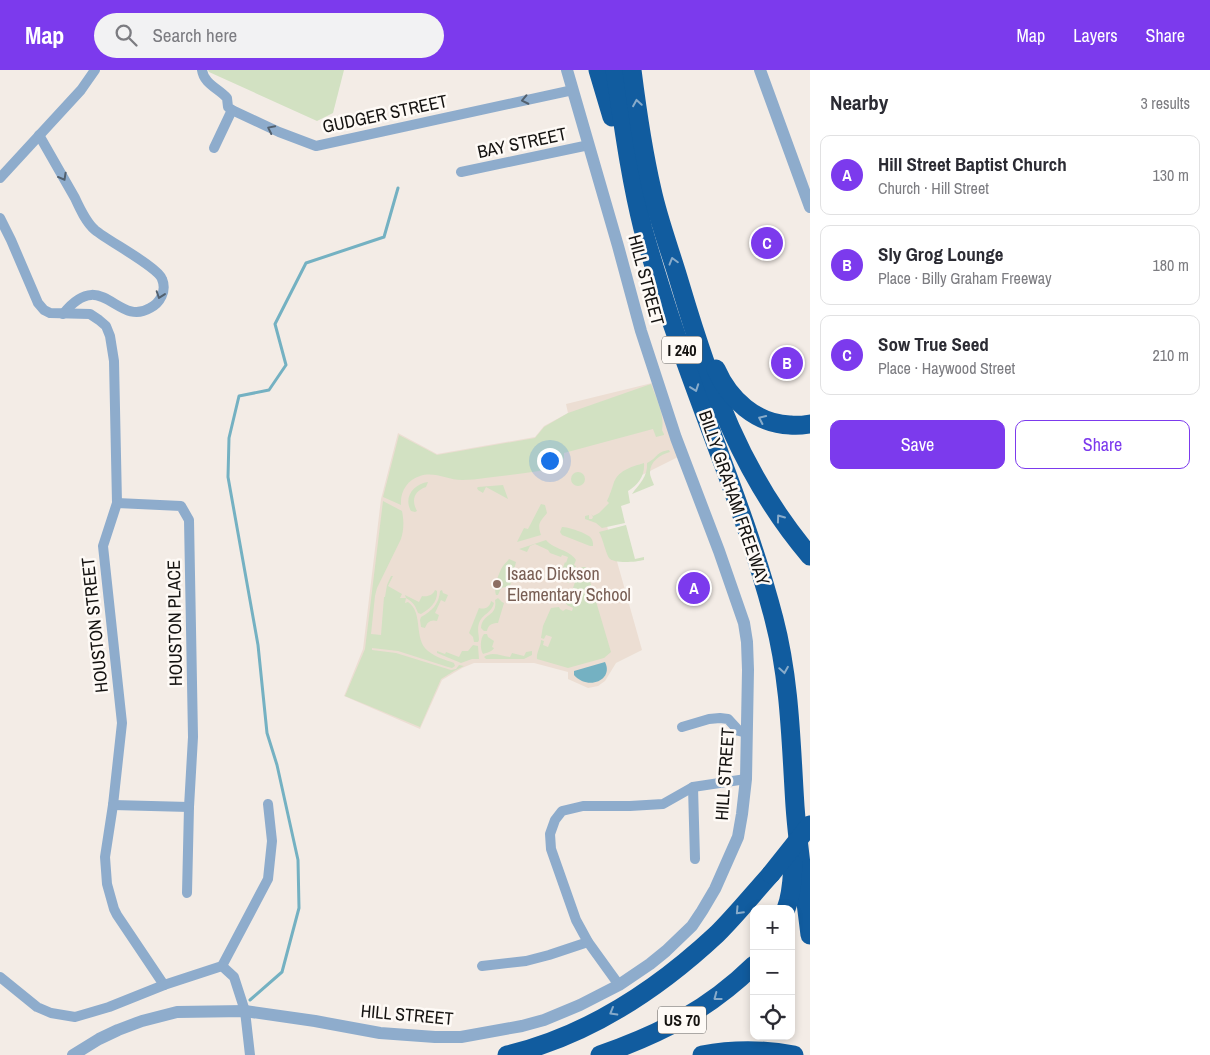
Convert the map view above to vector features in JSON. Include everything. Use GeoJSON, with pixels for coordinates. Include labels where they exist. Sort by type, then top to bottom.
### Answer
{"type":"FeatureCollection","features":[{"type":"Feature","properties":{"kind":"highway"},"geometry":{"type":"LineString","coordinates":[[598,70],[616,135],[644,258],[678,310],[705,344],[727,389],[745,408],[754,415],[769,422],[791,426],[810,424]]}},
{"type":"Feature","properties":{"kind":"highway","name":"BILLY GRAHAM FREEWAY"},"geometry":{"type":"LineString","coordinates":[[615,70],[628,156],[643,229],[678,310],[703,360],[716,397],[748,467],[774,510],[810,556]]}},
{"type":"Feature","properties":{"kind":"highway","name":"BILLY GRAHAM FREEWAY"},"geometry":{"type":"LineString","coordinates":[[632,70],[644,150],[678,310],[712,434],[744,518],[762,572],[775,623],[785,673],[796,808],[810,935]]}},
{"type":"Feature","properties":{"kind":"highway"},"geometry":{"type":"LineString","coordinates":[[787,905],[792,883],[791,825],[796,808]]}},
{"type":"Feature","properties":{"kind":"highway"},"geometry":{"type":"LineString","coordinates":[[507,1055],[522,1052],[560,1038],[597,1021],[630,1003],[663,980],[718,933],[771,874],[810,825]]}},
{"type":"Feature","properties":{"kind":"highway","name":"US 70"},"geometry":{"type":"LineString","coordinates":[[600,1055],[626,1046],[685,1018],[713,1001],[750,969]]}},
{"type":"Feature","properties":{"kind":"highway"},"geometry":{"type":"LineString","coordinates":[[702,1055],[724,1051],[763,1050],[794,1055]]}},
{"type":"Feature","properties":{"kind":"street"},"geometry":{"type":"LineString","coordinates":[[0,178],[81,90],[95,70]]}},
{"type":"Feature","properties":{"kind":"street","name":"GUDGER STREET"},"geometry":{"type":"LineString","coordinates":[[202,70],[206,81],[227,98],[228,106],[232,110],[279,132],[316,146],[573,90]]}},
{"type":"Feature","properties":{"kind":"street","name":"HILL STREET"},"geometry":{"type":"LineString","coordinates":[[73,1055],[118,1030],[177,1012],[245,1011],[380,1033],[434,1037],[461,1037],[522,1026],[544,1020],[580,1005],[619,985],[650,964],[692,926],[715,889],[738,837],[746,779],[748,670],[744,623],[676,438],[641,331],[567,70]]}},
{"type":"Feature","properties":{"kind":"street"},"geometry":{"type":"LineString","coordinates":[[760,70],[810,207]]}},
{"type":"Feature","properties":{"kind":"street"},"geometry":{"type":"LineString","coordinates":[[214,148],[232,110]]}},
{"type":"Feature","properties":{"kind":"street"},"geometry":{"type":"LineString","coordinates":[[39,135],[91,226],[105,238],[148,264],[160,275],[163,283],[163,291],[158,302],[147,310],[140,312],[127,310],[100,295],[90,294],[70,305],[63,314]]}},
{"type":"Feature","properties":{"kind":"street","name":"BAY STREET"},"geometry":{"type":"LineString","coordinates":[[461,172],[589,145]]}},
{"type":"Feature","properties":{"kind":"street","name":"HOUSTON STREET"},"geometry":{"type":"LineString","coordinates":[[0,218],[38,302],[44,310],[50,313],[90,314],[106,326],[110,336],[114,361],[117,503],[103,546],[122,723],[105,856],[106,884],[117,915],[164,986]]}},
{"type":"Feature","properties":{"kind":"street","name":"HOUSTON PLACE"},"geometry":{"type":"LineString","coordinates":[[117,503],[181,506],[189,520],[193,737],[187,893]]}},
{"type":"Feature","properties":{"kind":"street"},"geometry":{"type":"LineString","coordinates":[[682,727],[709,719],[720,718],[728,719],[739,731],[747,733]]}},
{"type":"Feature","properties":{"kind":"street"},"geometry":{"type":"LineString","coordinates":[[619,985],[588,942],[576,920],[551,849],[550,834],[555,820],[562,811],[583,806],[663,804],[693,787],[746,779]]}},
{"type":"Feature","properties":{"kind":"street"},"geometry":{"type":"LineString","coordinates":[[693,787],[695,859]]}},
{"type":"Feature","properties":{"kind":"street"},"geometry":{"type":"LineString","coordinates":[[0,976],[37,1007],[51,1013],[75,1017],[109,1007],[222,966],[268,879],[272,840],[268,804]]}},
{"type":"Feature","properties":{"kind":"street"},"geometry":{"type":"LineString","coordinates":[[113,805],[189,807]]}},
{"type":"Feature","properties":{"kind":"street"},"geometry":{"type":"LineString","coordinates":[[482,966],[526,962],[588,942]]}},
{"type":"Feature","properties":{"kind":"street"},"geometry":{"type":"LineString","coordinates":[[222,966],[234,977],[245,1011],[250,1055]]}},
{"type":"Feature","properties":{"kind":"shaded area","name":"Isaac Dickson Elementary School"},"geometry":{"type":"Polygon","coordinates":[[[652,383],[678,457],[622,485],[605,519],[642,650],[616,663],[605,681],[598,686],[588,688],[568,679],[568,672],[534,663],[474,663],[442,680],[420,729],[344,696],[363,649],[381,499],[398,433],[437,454],[535,437],[544,426],[568,413],[566,404],[652,383]]]}},
{"type":"Feature","properties":{"kind":"green space"},"geometry":{"type":"Polygon","coordinates":[[[208,70],[344,70],[333,113],[317,121],[208,70]]]}},
{"type":"Feature","properties":{"kind":"green space"},"geometry":{"type":"Polygon","coordinates":[[[651,384],[661,413],[664,435],[656,437],[653,429],[564,453],[562,460],[547,469],[539,471],[465,480],[436,475],[420,476],[411,480],[405,487],[401,505],[383,497],[399,435],[437,455],[535,438],[544,427],[568,413],[651,384]]]}},
{"type":"Feature","properties":{"kind":"green space"},"geometry":{"type":"Polygon","coordinates":[[[669,450],[670,452],[659,457],[654,462],[650,469],[654,485],[632,494],[645,476],[647,463],[661,452],[669,450]]]}},
{"type":"Feature","properties":{"kind":"green space"},"geometry":{"type":"Polygon","coordinates":[[[644,463],[640,480],[628,491],[630,503],[621,506],[625,523],[602,528],[596,523],[585,519],[585,516],[589,515],[589,519],[592,519],[591,514],[593,516],[599,513],[609,503],[607,501],[614,482],[620,474],[627,469],[644,463]]]}},
{"type":"Feature","properties":{"kind":"green space"},"geometry":{"type":"Polygon","coordinates":[[[575,472],[581,472],[585,479],[581,486],[575,486],[571,482],[571,476],[575,472]]]}},
{"type":"Feature","properties":{"kind":"green space"},"geometry":{"type":"Polygon","coordinates":[[[428,482],[426,487],[416,493],[414,503],[417,511],[411,511],[408,501],[411,492],[418,485],[428,482]]]}},
{"type":"Feature","properties":{"kind":"green space"},"geometry":{"type":"Polygon","coordinates":[[[503,485],[508,499],[486,487],[483,493],[477,488],[478,487],[503,485]]]}},
{"type":"Feature","properties":{"kind":"green space"},"geometry":{"type":"Polygon","coordinates":[[[383,501],[402,511],[403,528],[401,539],[377,588],[371,634],[381,635],[384,597],[387,585],[391,576],[393,576],[388,586],[402,594],[400,598],[406,598],[405,603],[408,602],[413,607],[423,646],[431,653],[454,663],[455,666],[452,668],[448,667],[398,651],[372,648],[372,650],[396,653],[451,670],[456,669],[459,665],[464,666],[441,679],[420,727],[345,696],[365,649],[383,501]]]}},
{"type":"Feature","properties":{"kind":"green space"},"geometry":{"type":"Polygon","coordinates":[[[541,504],[545,505],[547,513],[540,523],[541,535],[517,542],[524,528],[528,529],[541,504]]]}},
{"type":"Feature","properties":{"kind":"green space"},"geometry":{"type":"Polygon","coordinates":[[[626,525],[635,559],[644,557],[644,560],[620,562],[609,558],[599,532],[626,525]]]}},
{"type":"Feature","properties":{"kind":"green space"},"geometry":{"type":"Polygon","coordinates":[[[562,527],[589,536],[593,546],[562,535],[560,532],[562,527]]]}},
{"type":"Feature","properties":{"kind":"green space"},"geometry":{"type":"Polygon","coordinates":[[[546,540],[553,546],[573,556],[576,560],[574,565],[576,566],[569,583],[559,578],[568,557],[562,555],[561,557],[550,553],[548,550],[535,544],[530,546],[527,552],[519,549],[546,540]]]}},
{"type":"Feature","properties":{"kind":"green space"},"geometry":{"type":"Polygon","coordinates":[[[509,559],[516,562],[510,586],[501,588],[498,595],[496,595],[495,588],[498,576],[509,559]]]}},
{"type":"Feature","properties":{"kind":"green space"},"geometry":{"type":"Polygon","coordinates":[[[586,567],[611,652],[604,658],[568,668],[537,659],[541,640],[544,641],[543,645],[548,647],[552,637],[546,635],[544,639],[541,638],[543,626],[551,608],[559,607],[563,611],[566,609],[572,611],[573,608],[566,603],[571,593],[576,590],[573,588],[580,568],[586,567]]]}},
{"type":"Feature","properties":{"kind":"green space"},"geometry":{"type":"Polygon","coordinates":[[[435,590],[437,591],[433,605],[421,614],[418,613],[414,604],[405,595],[419,602],[422,596],[428,596],[435,590]]]}},
{"type":"Feature","properties":{"kind":"green space"},"geometry":{"type":"Polygon","coordinates":[[[442,590],[443,593],[448,595],[445,602],[441,600],[435,613],[439,615],[437,621],[433,620],[425,628],[421,627],[421,617],[434,607],[442,590]]]}},
{"type":"Feature","properties":{"kind":"green space"},"geometry":{"type":"Polygon","coordinates":[[[498,598],[504,603],[498,623],[494,623],[488,627],[487,631],[484,631],[481,628],[482,623],[494,609],[495,600],[498,598]]]}},
{"type":"Feature","properties":{"kind":"green space"},"geometry":{"type":"Polygon","coordinates":[[[491,601],[494,603],[493,606],[479,623],[479,640],[474,642],[473,637],[469,633],[479,608],[487,608],[491,601]]]}},
{"type":"Feature","properties":{"kind":"green space"},"geometry":{"type":"Polygon","coordinates":[[[484,634],[487,634],[494,641],[492,647],[494,648],[483,654],[481,644],[484,634]]]}},
{"type":"Feature","properties":{"kind":"green space"},"geometry":{"type":"Polygon","coordinates":[[[473,645],[478,646],[479,659],[472,659],[461,663],[437,653],[437,651],[445,654],[446,652],[459,657],[462,651],[468,651],[473,645]]]}},
{"type":"Feature","properties":{"kind":"green space"},"geometry":{"type":"Polygon","coordinates":[[[532,651],[532,655],[524,659],[486,659],[484,657],[493,654],[510,657],[512,653],[524,656],[526,652],[532,651]]]}},
{"type":"Feature","properties":{"kind":"water"},"geometry":{"type":"Polygon","coordinates":[[[605,662],[606,674],[598,681],[586,682],[574,675],[574,671],[605,662]]]}},
{"type":"Feature","properties":{"kind":"waterway"},"geometry":{"type":"LineString","coordinates":[[250,1000],[282,972],[299,908],[298,860],[277,765],[267,733],[258,645],[228,477],[229,438],[239,396],[269,390],[286,365],[275,324],[306,263],[384,237],[398,188]]}},
{"type":"Feature","properties":{"kind":"place","name":"Sow True Seed"},"geometry":{"type":"Point","coordinates":[767,243]}},
{"type":"Feature","properties":{"kind":"place","name":"Sly Grog Lounge"},"geometry":{"type":"Point","coordinates":[787,363]}},
{"type":"Feature","properties":{"kind":"place","name":"Isaac Dickson Elementary School"},"geometry":{"type":"Point","coordinates":[497,584]}},
{"type":"Feature","properties":{"kind":"place","name":"Hill Street Baptist Church"},"geometry":{"type":"Point","coordinates":[694,588]}}]}
